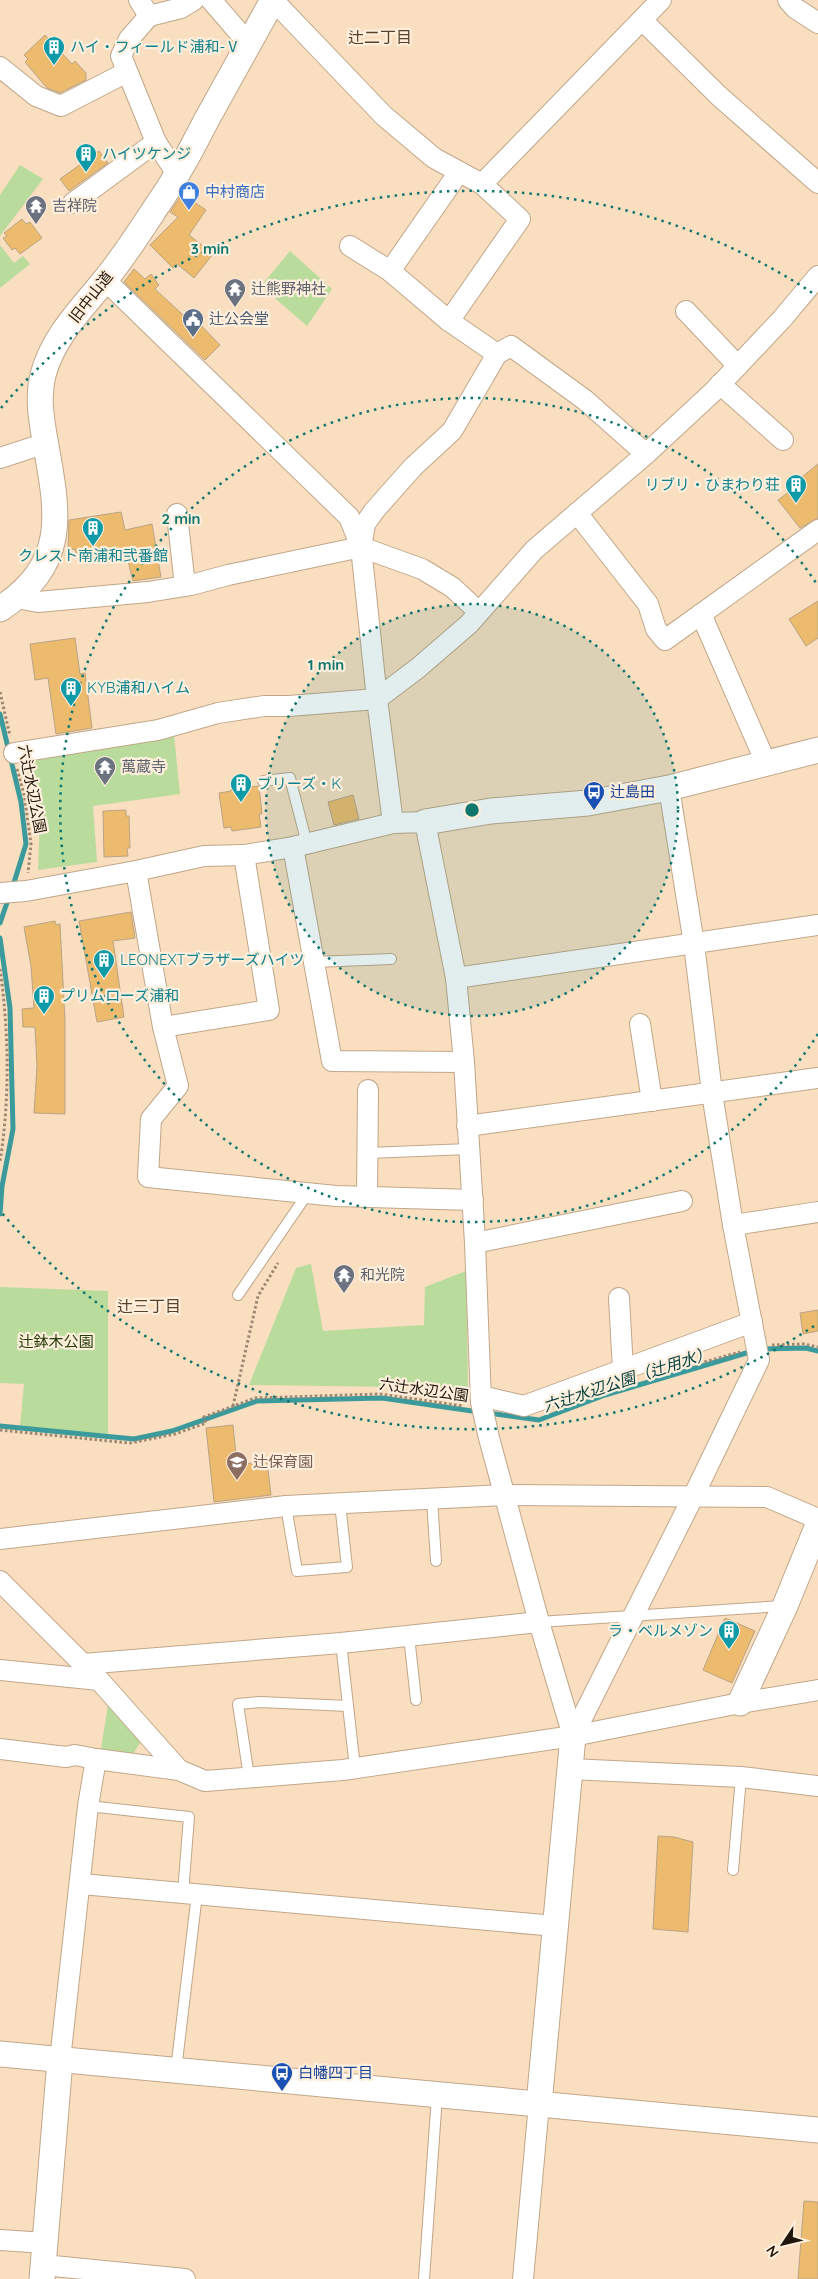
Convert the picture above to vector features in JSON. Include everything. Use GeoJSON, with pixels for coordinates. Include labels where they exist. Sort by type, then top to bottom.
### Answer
{"type":"FeatureCollection","features":[{"type":"Feature","properties":{"kind":"street"},"geometry":{"type":"LineString","coordinates":[[177,174],[156,142],[121,56],[144,8],[181,8],[194,0]]}},
{"type":"Feature","properties":{"kind":"street"},"geometry":{"type":"LineString","coordinates":[[211,0],[249,44]]}},
{"type":"Feature","properties":{"kind":"street"},"geometry":{"type":"LineString","coordinates":[[273,0],[384,116],[434,158],[482,184],[520,219],[449,320]]}},
{"type":"Feature","properties":{"kind":"street","name":"旧中山道"},"geometry":{"type":"LineString","coordinates":[[9,604],[33,583],[45,566],[54,533],[56,516],[53,486],[40,400],[43,377],[49,357],[58,338],[105,280],[140,232],[177,174],[273,0]]}},
{"type":"Feature","properties":{"kind":"street"},"geometry":{"type":"LineString","coordinates":[[788,0],[795,8],[818,23]]}},
{"type":"Feature","properties":{"kind":"street"},"geometry":{"type":"LineString","coordinates":[[482,184],[643,21],[656,2]]}},
{"type":"Feature","properties":{"kind":"street"},"geometry":{"type":"LineString","coordinates":[[643,21],[719,96],[818,183]]}},
{"type":"Feature","properties":{"kind":"street"},"geometry":{"type":"LineString","coordinates":[[0,67],[36,96],[61,106],[127,72]]}},
{"type":"Feature","properties":{"kind":"street"},"geometry":{"type":"LineString","coordinates":[[73,203],[156,142]]}},
{"type":"Feature","properties":{"kind":"street"},"geometry":{"type":"LineString","coordinates":[[390,271],[459,172]]}},
{"type":"Feature","properties":{"kind":"street"},"geometry":{"type":"LineString","coordinates":[[350,246],[390,271],[449,320],[497,354]]}},
{"type":"Feature","properties":{"kind":"street"},"geometry":{"type":"LineString","coordinates":[[14,753],[158,730],[218,713],[264,706],[289,706],[377,699],[418,668],[469,624],[534,550],[646,454],[720,384],[782,319],[818,276]]}},
{"type":"Feature","properties":{"kind":"street"},"geometry":{"type":"LineString","coordinates":[[105,280],[349,517],[361,547],[377,699],[393,823]]}},
{"type":"Feature","properties":{"kind":"street"},"geometry":{"type":"LineString","coordinates":[[686,312],[738,366]]}},
{"type":"Feature","properties":{"kind":"street"},"geometry":{"type":"LineString","coordinates":[[361,547],[365,524],[374,511],[414,467],[452,431],[497,354],[511,346],[585,400],[646,454]]}},
{"type":"Feature","properties":{"kind":"street"},"geometry":{"type":"LineString","coordinates":[[720,384],[783,440]]}},
{"type":"Feature","properties":{"kind":"street"},"geometry":{"type":"LineString","coordinates":[[0,458],[46,443]]}},
{"type":"Feature","properties":{"kind":"street"},"geometry":{"type":"LineString","coordinates":[[577,513],[648,604],[656,629],[665,640],[818,530]]}},
{"type":"Feature","properties":{"kind":"street"},"geometry":{"type":"LineString","coordinates":[[177,514],[185,586]]}},
{"type":"Feature","properties":{"kind":"street"},"geometry":{"type":"LineString","coordinates":[[9,604],[148,592],[185,586],[361,547],[422,570],[452,588],[479,612]]}},
{"type":"Feature","properties":{"kind":"street"},"geometry":{"type":"LineString","coordinates":[[701,614],[766,763]]}},
{"type":"Feature","properties":{"kind":"street"},"geometry":{"type":"LineString","coordinates":[[0,893],[26,891],[136,871],[204,856],[244,855],[300,846],[393,823],[425,822],[492,811],[588,803],[669,788],[818,750]]}},
{"type":"Feature","properties":{"kind":"street"},"geometry":{"type":"LineString","coordinates":[[523,2279],[573,1736],[760,1360],[733,1224],[712,1093],[694,944],[669,788]]}},
{"type":"Feature","properties":{"kind":"street"},"geometry":{"type":"LineString","coordinates":[[425,822],[456,978],[464,1062],[476,1243],[482,1402],[504,1495],[573,1736]]}},
{"type":"Feature","properties":{"kind":"street"},"geometry":{"type":"LineString","coordinates":[[300,846],[314,962],[332,1061],[464,1062]]}},
{"type":"Feature","properties":{"kind":"street"},"geometry":{"type":"LineString","coordinates":[[163,1027],[269,1010],[244,855]]}},
{"type":"Feature","properties":{"kind":"street"},"geometry":{"type":"LineString","coordinates":[[136,871],[163,1027],[178,1086],[151,1118],[148,1178],[308,1194],[472,1200]]}},
{"type":"Feature","properties":{"kind":"street"},"geometry":{"type":"LineString","coordinates":[[456,978],[818,925]]}},
{"type":"Feature","properties":{"kind":"street"},"geometry":{"type":"LineString","coordinates":[[640,1024],[652,1101]]}},
{"type":"Feature","properties":{"kind":"street"},"geometry":{"type":"LineString","coordinates":[[468,1126],[818,1078]]}},
{"type":"Feature","properties":{"kind":"street"},"geometry":{"type":"LineString","coordinates":[[367,1197],[368,1090]]}},
{"type":"Feature","properties":{"kind":"street"},"geometry":{"type":"LineString","coordinates":[[476,1243],[682,1201]]}},
{"type":"Feature","properties":{"kind":"street"},"geometry":{"type":"LineString","coordinates":[[733,1224],[818,1212]]}},
{"type":"Feature","properties":{"kind":"street"},"geometry":{"type":"LineString","coordinates":[[619,1298],[623,1370]]}},
{"type":"Feature","properties":{"kind":"street"},"geometry":{"type":"LineString","coordinates":[[482,1402],[524,1406],[752,1322]]}},
{"type":"Feature","properties":{"kind":"street"},"geometry":{"type":"LineString","coordinates":[[0,1539],[286,1506],[504,1495],[767,1497],[818,1519]]}},
{"type":"Feature","properties":{"kind":"street"},"geometry":{"type":"LineString","coordinates":[[740,1702],[785,1606],[818,1525]]}},
{"type":"Feature","properties":{"kind":"street"},"geometry":{"type":"LineString","coordinates":[[0,1581],[99,1680],[179,1770]]}},
{"type":"Feature","properties":{"kind":"street"},"geometry":{"type":"LineString","coordinates":[[83,1664],[342,1643],[539,1622]]}},
{"type":"Feature","properties":{"kind":"street"},"geometry":{"type":"LineString","coordinates":[[0,1670],[99,1680]]}},
{"type":"Feature","properties":{"kind":"street"},"geometry":{"type":"LineString","coordinates":[[0,1748],[66,1758],[74,1755],[179,1770],[206,1781],[355,1768],[573,1736],[740,1702],[818,1690]]}},
{"type":"Feature","properties":{"kind":"street"},"geometry":{"type":"LineString","coordinates":[[43,2262],[60,2060],[81,1884],[88,1806],[96,1759]]}},
{"type":"Feature","properties":{"kind":"street"},"geometry":{"type":"LineString","coordinates":[[570,1768],[740,1777],[818,1786]]}},
{"type":"Feature","properties":{"kind":"street"},"geometry":{"type":"LineString","coordinates":[[81,1884],[555,1926]]}},
{"type":"Feature","properties":{"kind":"street"},"geometry":{"type":"LineString","coordinates":[[0,2054],[818,2130]]}},
{"type":"Feature","properties":{"kind":"street"},"geometry":{"type":"LineString","coordinates":[[0,2240],[43,2262],[185,2279]]}},
{"type":"Feature","properties":{"kind":"lane"},"geometry":{"type":"LineString","coordinates":[[263,781],[290,778],[300,846]]}},
{"type":"Feature","properties":{"kind":"lane"},"geometry":{"type":"LineString","coordinates":[[314,962],[391,958]]}},
{"type":"Feature","properties":{"kind":"lane"},"geometry":{"type":"LineString","coordinates":[[368,1152],[469,1149]]}},
{"type":"Feature","properties":{"kind":"lane"},"geometry":{"type":"LineString","coordinates":[[238,1295],[308,1194]]}},
{"type":"Feature","properties":{"kind":"lane"},"geometry":{"type":"LineString","coordinates":[[432,1498],[436,1561]]}},
{"type":"Feature","properties":{"kind":"lane"},"geometry":{"type":"LineString","coordinates":[[286,1506],[297,1571],[347,1567],[340,1504]]}},
{"type":"Feature","properties":{"kind":"lane"},"geometry":{"type":"LineString","coordinates":[[539,1622],[785,1606]]}},
{"type":"Feature","properties":{"kind":"lane"},"geometry":{"type":"LineString","coordinates":[[409,1636],[416,1700]]}},
{"type":"Feature","properties":{"kind":"lane"},"geometry":{"type":"LineString","coordinates":[[342,1643],[355,1768]]}},
{"type":"Feature","properties":{"kind":"lane"},"geometry":{"type":"LineString","coordinates":[[249,1777],[238,1704],[260,1702],[348,1706]]}},
{"type":"Feature","properties":{"kind":"lane"},"geometry":{"type":"LineString","coordinates":[[733,1870],[740,1777]]}},
{"type":"Feature","properties":{"kind":"lane"},"geometry":{"type":"LineString","coordinates":[[88,1806],[189,1816],[190,1894],[176,2070]]}},
{"type":"Feature","properties":{"kind":"lane"},"geometry":{"type":"LineString","coordinates":[[424,2279],[437,2095]]}},
{"type":"Feature","properties":{"kind":"path","name":"六辻水辺公園"},"geometry":{"type":"LineString","coordinates":[[0,692],[24,794],[31,844],[26,891]]}},
{"type":"Feature","properties":{"kind":"path"},"geometry":{"type":"LineString","coordinates":[[0,969],[5,1007],[6,1106],[6,1125],[0,1161]]}},
{"type":"Feature","properties":{"kind":"path"},"geometry":{"type":"LineString","coordinates":[[233,1406],[258,1296],[279,1262]]}},
{"type":"Feature","properties":{"kind":"path"},"geometry":{"type":"LineString","coordinates":[[681,1369],[757,1346],[804,1344],[818,1347]]}},
{"type":"Feature","properties":{"kind":"path","name":"六辻水辺公園"},"geometry":{"type":"LineString","coordinates":[[0,1430],[130,1444],[175,1434],[206,1423],[204,1417],[255,1398],[380,1394],[482,1402]]}},
{"type":"Feature","properties":{"kind":"green space"},"geometry":{"type":"Polygon","coordinates":[[[20,165],[43,179],[0,236],[0,195],[20,165]]]}},
{"type":"Feature","properties":{"kind":"green space"},"geometry":{"type":"Polygon","coordinates":[[[0,245],[14,263],[23,256],[30,264],[0,288],[0,245]]]}},
{"type":"Feature","properties":{"kind":"green space"},"geometry":{"type":"Polygon","coordinates":[[[290,251],[332,289],[307,326],[261,286],[290,251]]]}},
{"type":"Feature","properties":{"kind":"green space","name":"萬蔵寺"},"geometry":{"type":"Polygon","coordinates":[[[174,735],[180,794],[93,806],[97,862],[38,870],[40,814],[25,761],[174,735]]]}},
{"type":"Feature","properties":{"kind":"green space"},"geometry":{"type":"Polygon","coordinates":[[[311,1264],[323,1331],[424,1325],[425,1287],[466,1271],[468,1388],[249,1385],[296,1268],[311,1264]]]}},
{"type":"Feature","properties":{"kind":"green space","name":"辻鉢木公園"},"geometry":{"type":"Polygon","coordinates":[[[0,1287],[108,1291],[108,1434],[20,1427],[24,1384],[0,1383],[0,1287]]]}},
{"type":"Feature","properties":{"kind":"green space"},"geometry":{"type":"Polygon","coordinates":[[[108,1705],[142,1740],[133,1754],[101,1749],[108,1705]]]}},
{"type":"Feature","properties":{"kind":"building","name":"ハイ・フィールド浦和-Ⅴ"},"geometry":{"type":"Polygon","coordinates":[[[45,35],[72,64],[75,61],[86,73],[86,80],[60,93],[47,88],[25,62],[28,59],[24,55],[45,35]]]}},
{"type":"Feature","properties":{"kind":"building","name":"ハイツケンジ"},"geometry":{"type":"Polygon","coordinates":[[[99,151],[108,163],[69,191],[60,179],[99,151]]]}},
{"type":"Feature","properties":{"kind":"building"},"geometry":{"type":"Polygon","coordinates":[[[182,194],[206,210],[189,235],[213,254],[194,278],[177,264],[173,268],[150,245],[178,217],[170,212],[182,194]]]}},
{"type":"Feature","properties":{"kind":"building"},"geometry":{"type":"Polygon","coordinates":[[[22,219],[26,224],[30,222],[42,238],[20,254],[15,248],[12,250],[3,238],[7,236],[4,233],[22,219]]]}},
{"type":"Feature","properties":{"kind":"building"},"geometry":{"type":"Polygon","coordinates":[[[134,269],[145,279],[151,274],[159,285],[155,289],[183,315],[187,311],[220,345],[205,360],[124,282],[134,269]]]}},
{"type":"Feature","properties":{"kind":"building"},"geometry":{"type":"Polygon","coordinates":[[[818,464],[818,518],[800,528],[778,500],[805,480],[802,477],[818,464]]]}},
{"type":"Feature","properties":{"kind":"building","name":"クレスト南浦和弐番館"},"geometry":{"type":"Polygon","coordinates":[[[121,512],[125,530],[152,524],[161,577],[133,581],[127,557],[86,564],[84,553],[76,553],[75,549],[68,550],[69,520],[121,512]]]}},
{"type":"Feature","properties":{"kind":"building"},"geometry":{"type":"Polygon","coordinates":[[[818,601],[818,638],[806,646],[789,619],[818,601]]]}},
{"type":"Feature","properties":{"kind":"building","name":"KYB浦和ハイム"},"geometry":{"type":"Polygon","coordinates":[[[75,638],[80,674],[85,673],[92,728],[56,734],[48,678],[35,680],[30,644],[75,638]]]}},
{"type":"Feature","properties":{"kind":"building","name":"ブリーズ・K"},"geometry":{"type":"Polygon","coordinates":[[[259,786],[262,814],[259,814],[261,827],[232,831],[231,827],[224,828],[219,793],[231,791],[231,789],[259,786]]]}},
{"type":"Feature","properties":{"kind":"building"},"geometry":{"type":"Polygon","coordinates":[[[353,795],[359,819],[334,825],[328,802],[353,795]]]}},
{"type":"Feature","properties":{"kind":"building"},"geometry":{"type":"Polygon","coordinates":[[[126,810],[126,816],[129,816],[130,848],[127,848],[128,856],[104,857],[103,811],[126,810]]]}},
{"type":"Feature","properties":{"kind":"building","name":"LEONEXTブラザーズハイツ"},"geometry":{"type":"Polygon","coordinates":[[[131,912],[135,938],[113,941],[124,1017],[97,1022],[79,921],[131,912]]]}},
{"type":"Feature","properties":{"kind":"building","name":"プリムローズ浦和"},"geometry":{"type":"Polygon","coordinates":[[[55,921],[56,925],[60,924],[65,1021],[65,1114],[34,1113],[37,1066],[35,1027],[23,1027],[22,1009],[34,1008],[31,966],[24,927],[55,921]]]}},
{"type":"Feature","properties":{"kind":"building"},"geometry":{"type":"Polygon","coordinates":[[[818,1310],[818,1331],[803,1334],[800,1313],[818,1310]]]}},
{"type":"Feature","properties":{"kind":"building"},"geometry":{"type":"Polygon","coordinates":[[[233,1425],[237,1465],[267,1461],[271,1495],[214,1502],[206,1428],[233,1425]]]}},
{"type":"Feature","properties":{"kind":"building","name":"ラ・ベルメゾン"},"geometry":{"type":"Polygon","coordinates":[[[725,1618],[755,1631],[732,1683],[703,1670],[725,1618]]]}},
{"type":"Feature","properties":{"kind":"building"},"geometry":{"type":"Polygon","coordinates":[[[658,1836],[674,1837],[693,1842],[688,1932],[653,1929],[658,1836]]]}},
{"type":"Feature","properties":{"kind":"building"},"geometry":{"type":"Polygon","coordinates":[[[804,2201],[818,2202],[818,2279],[798,2279],[804,2201]]]}},
{"type":"Feature","properties":{"kind":"waterway","name":"六辻水辺公園（辻用水）"},"geometry":{"type":"LineString","coordinates":[[0,714],[21,802],[26,844],[12,889]]}},
{"type":"Feature","properties":{"kind":"waterway","name":"六辻水辺公園（辻用水）"},"geometry":{"type":"LineString","coordinates":[[0,923],[9,897]]}},
{"type":"Feature","properties":{"kind":"waterway","name":"六辻水辺公園（辻用水）"},"geometry":{"type":"LineString","coordinates":[[0,938],[10,1008],[13,1129],[2,1186],[0,1214]]}},
{"type":"Feature","properties":{"kind":"waterway","name":"六辻水辺公園（辻用水）"},"geometry":{"type":"LineString","coordinates":[[761,1349],[806,1348],[818,1351]]}},
{"type":"Feature","properties":{"kind":"waterway","name":"六辻水辺公園（辻用水）"},"geometry":{"type":"LineString","coordinates":[[488,1413],[539,1420],[605,1395],[753,1351]]}},
{"type":"Feature","properties":{"kind":"waterway","name":"六辻水辺公園（辻用水）"},"geometry":{"type":"LineString","coordinates":[[0,1426],[134,1439],[172,1431],[257,1401],[382,1398],[479,1412]]}},
{"type":"Feature","properties":{"kind":"place","name":"ハイ・フィールド浦和-Ⅴ"},"geometry":{"type":"Point","coordinates":[54,66]}},
{"type":"Feature","properties":{"kind":"place","name":"ハイツケンジ"},"geometry":{"type":"Point","coordinates":[86,173]}},
{"type":"Feature","properties":{"kind":"place","name":"中村商店"},"geometry":{"type":"Point","coordinates":[189,211]}},
{"type":"Feature","properties":{"kind":"place","name":"吉祥院"},"geometry":{"type":"Point","coordinates":[36,225]}},
{"type":"Feature","properties":{"kind":"place","name":"辻熊野神社"},"geometry":{"type":"Point","coordinates":[235,308]}},
{"type":"Feature","properties":{"kind":"place","name":"辻公会堂"},"geometry":{"type":"Point","coordinates":[193,338]}},
{"type":"Feature","properties":{"kind":"place","name":"リブリ・ひまわり荘"},"geometry":{"type":"Point","coordinates":[796,504]}},
{"type":"Feature","properties":{"kind":"place","name":"クレスト南浦和弐番館"},"geometry":{"type":"Point","coordinates":[93,547]}},
{"type":"Feature","properties":{"kind":"place","name":"KYB浦和ハイム"},"geometry":{"type":"Point","coordinates":[71,707]}},
{"type":"Feature","properties":{"kind":"place","name":"萬蔵寺"},"geometry":{"type":"Point","coordinates":[105,786]}},
{"type":"Feature","properties":{"kind":"place","name":"ブリーズ・K"},"geometry":{"type":"Point","coordinates":[241,803]}},
{"type":"Feature","properties":{"kind":"place","name":"辻島田"},"geometry":{"type":"Point","coordinates":[594,811]}},
{"type":"Feature","properties":{"kind":"place","name":"LEONEXTブラザーズハイツ"},"geometry":{"type":"Point","coordinates":[104,979]}},
{"type":"Feature","properties":{"kind":"place","name":"プリムローズ浦和"},"geometry":{"type":"Point","coordinates":[44,1015]}},
{"type":"Feature","properties":{"kind":"place","name":"和光院"},"geometry":{"type":"Point","coordinates":[344,1294]}},
{"type":"Feature","properties":{"kind":"place","name":"辻保育園"},"geometry":{"type":"Point","coordinates":[237,1481]}},
{"type":"Feature","properties":{"kind":"place","name":"ラ・ベルメゾン"},"geometry":{"type":"Point","coordinates":[729,1650]}},
{"type":"Feature","properties":{"kind":"place","name":"白幡四丁目"},"geometry":{"type":"Point","coordinates":[282,2092]}},
{"type":"Feature","properties":{"kind":"district","name":"辻二丁目"},"geometry":{"type":"Point","coordinates":[380,37]}},
{"type":"Feature","properties":{"kind":"district","name":"辻三丁目"},"geometry":{"type":"Point","coordinates":[149,1306]}}]}
